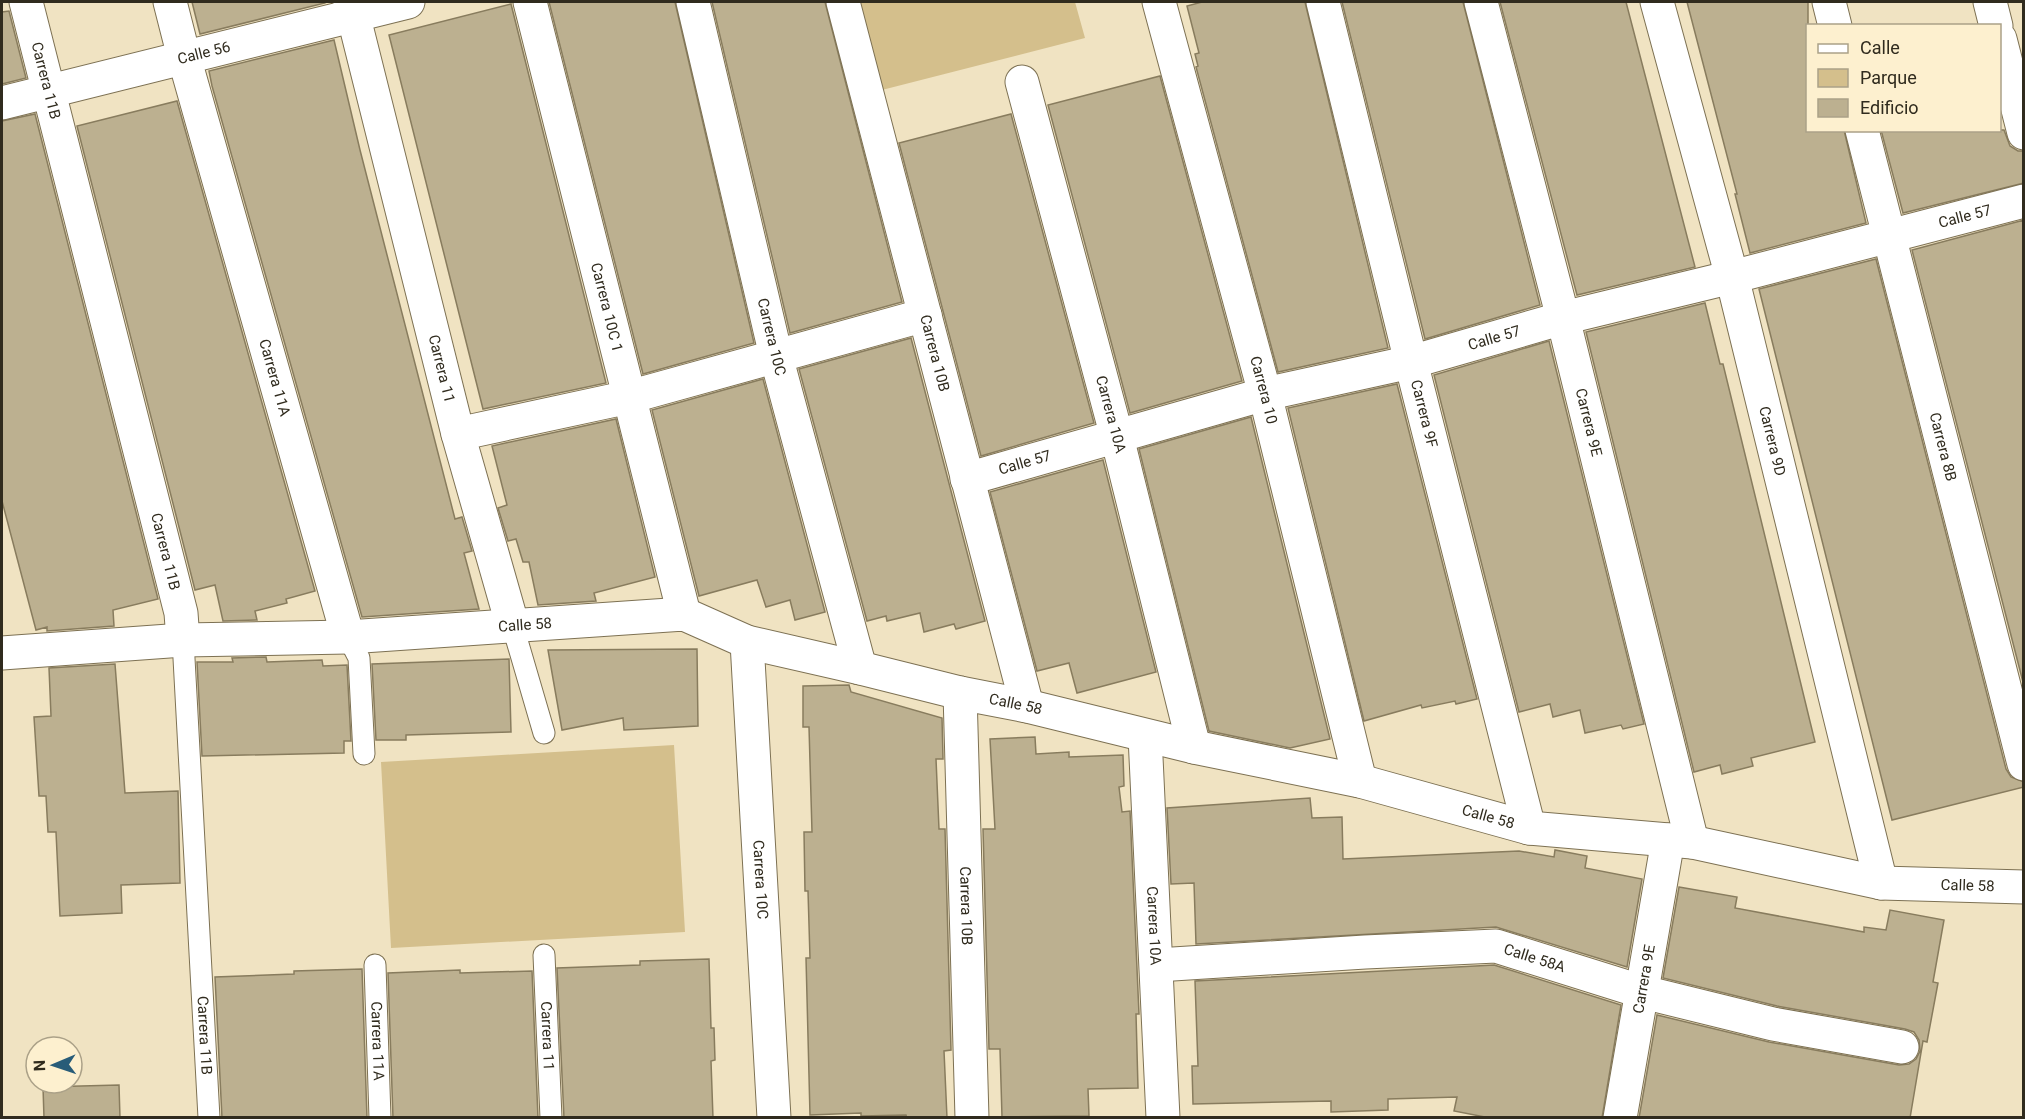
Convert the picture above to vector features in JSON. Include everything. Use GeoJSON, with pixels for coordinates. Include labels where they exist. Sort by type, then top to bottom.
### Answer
{"type":"FeatureCollection","features":[{"type":"Feature","properties":{"kind":"street","name":"Carrera 11B"},"geometry":{"type":"LineString","coordinates":[[26,2],[181,613],[183,640]]}},
{"type":"Feature","properties":{"kind":"street","name":"Carrera 11A"},"geometry":{"type":"LineString","coordinates":[[170,2],[348,637]]}},
{"type":"Feature","properties":{"kind":"street","name":"Calle 56"},"geometry":{"type":"LineString","coordinates":[[2,103],[184,57],[352,9],[408,2]]}},
{"type":"Feature","properties":{"kind":"street","name":"Carrera 10C 1"},"geometry":{"type":"LineString","coordinates":[[530,2],[684,614]]}},
{"type":"Feature","properties":{"kind":"street","name":"Carrera 10C"},"geometry":{"type":"LineString","coordinates":[[693,2],[776,356],[860,668]]}},
{"type":"Feature","properties":{"kind":"street","name":"Carrera 10B"},"geometry":{"type":"LineString","coordinates":[[843,2],[1027,706]]}},
{"type":"Feature","properties":{"kind":"street","name":"Carrera 10"},"geometry":{"type":"LineString","coordinates":[[1160,2],[1265,394],[1360,781]]}},
{"type":"Feature","properties":{"kind":"street","name":"Carrera 9F"},"geometry":{"type":"LineString","coordinates":[[1323,2],[1410,362],[1529,828]]}},
{"type":"Feature","properties":{"kind":"street","name":"Carrera 9E"},"geometry":{"type":"LineString","coordinates":[[1481,2],[1563,318],[1680,841],[1643,992],[1620,1118]]}},
{"type":"Feature","properties":{"kind":"street","name":"Carrera 9D"},"geometry":{"type":"LineString","coordinates":[[1657,2],[1732,277],[1881,884]]}},
{"type":"Feature","properties":{"kind":"street"},"geometry":{"type":"LineString","coordinates":[[1829,2],[1834,24]]}},
{"type":"Feature","properties":{"kind":"street"},"geometry":{"type":"LineString","coordinates":[[1990,2],[1996,24]]}},
{"type":"Feature","properties":{"kind":"street","name":"Carrera 11"},"geometry":{"type":"LineString","coordinates":[[352,9],[458,434],[513,627]]}},
{"type":"Feature","properties":{"kind":"street"},"geometry":{"type":"LineString","coordinates":[[2001,43],[2024,133]]}},
{"type":"Feature","properties":{"kind":"street","name":"Carrera 10A"},"geometry":{"type":"LineString","coordinates":[[1022,82],[1117,437],[1194,747]]}},
{"type":"Feature","properties":{"kind":"street","name":"Carrera 8B"},"geometry":{"type":"LineString","coordinates":[[1863,132],[2024,764]]}},
{"type":"Feature","properties":{"kind":"street","name":"Calle 57"},"geometry":{"type":"LineString","coordinates":[[967,479],[1265,394],[1410,362],[1563,318],[1732,277],[2024,201]]}},
{"type":"Feature","properties":{"kind":"street"},"geometry":{"type":"LineString","coordinates":[[458,434],[629,397],[924,315]]}},
{"type":"Feature","properties":{"kind":"street","name":"Calle 58"},"geometry":{"type":"LineString","coordinates":[[2,653],[183,640],[348,637],[684,614],[747,642],[960,693],[1027,706],[1145,736],[1360,781],[1529,828],[1680,841],[1881,884],[2024,887]]}},
{"type":"Feature","properties":{"kind":"street","name":"Carrera 10C"},"geometry":{"type":"LineString","coordinates":[[747,642],[774,1118]]}},
{"type":"Feature","properties":{"kind":"street","name":"Carrera 10B"},"geometry":{"type":"LineString","coordinates":[[960,693],[972,1118]]}},
{"type":"Feature","properties":{"kind":"street","name":"Carrera 10A"},"geometry":{"type":"LineString","coordinates":[[1145,736],[1163,1118]]}},
{"type":"Feature","properties":{"kind":"street","name":"Calle 58A"},"geometry":{"type":"LineString","coordinates":[[1157,965],[1496,946],[1643,992],[1773,1024],[1902,1047]]}},
{"type":"Feature","properties":{"kind":"lane","name":"Carrera 11"},"geometry":{"type":"LineString","coordinates":[[513,627],[544,733]]}},
{"type":"Feature","properties":{"kind":"lane","name":"Carrera 11A"},"geometry":{"type":"LineString","coordinates":[[348,637],[359,658],[364,754]]}},
{"type":"Feature","properties":{"kind":"lane","name":"Carrera 11B"},"geometry":{"type":"LineString","coordinates":[[183,640],[209,1118]]}},
{"type":"Feature","properties":{"kind":"lane","name":"Carrera 11"},"geometry":{"type":"LineString","coordinates":[[544,955],[551,1118]]}},
{"type":"Feature","properties":{"kind":"lane","name":"Carrera 11A"},"geometry":{"type":"LineString","coordinates":[[375,965],[380,1118]]}},
{"type":"Feature","properties":{"kind":"green space"},"geometry":{"type":"Polygon","coordinates":[[[855,2],[1075,2],[1085,38],[878,91],[855,2]]]}},
{"type":"Feature","properties":{"kind":"green space"},"geometry":{"type":"Polygon","coordinates":[[[674,745],[685,932],[391,948],[381,762],[674,745]]]}},
{"type":"Feature","properties":{"kind":"building"},"geometry":{"type":"Polygon","coordinates":[[[192,2],[325,2],[325,3],[200,34],[192,2]]]}},
{"type":"Feature","properties":{"kind":"building"},"geometry":{"type":"Polygon","coordinates":[[[549,2],[675,2],[754,343],[643,374],[549,2]]]}},
{"type":"Feature","properties":{"kind":"building"},"geometry":{"type":"Polygon","coordinates":[[[712,2],[825,2],[902,302],[790,333],[712,2]]]}},
{"type":"Feature","properties":{"kind":"building"},"geometry":{"type":"Polygon","coordinates":[[[1202,2],[1305,2],[1388,348],[1278,372],[1196,67],[1198,66],[1195,54],[1199,53],[1187,6],[1202,2]]]}},
{"type":"Feature","properties":{"kind":"building"},"geometry":{"type":"Polygon","coordinates":[[[1342,2],[1463,2],[1540,305],[1425,339],[1342,2]]]}},
{"type":"Feature","properties":{"kind":"building"},"geometry":{"type":"Polygon","coordinates":[[[1500,2],[1626,2],[1695,267],[1577,295],[1500,2]]]}},
{"type":"Feature","properties":{"kind":"building"},"geometry":{"type":"Polygon","coordinates":[[[1687,2],[1808,2],[1806,132],[1844,132],[1866,223],[1750,253],[1735,194],[1737,194],[1687,2]]]}},
{"type":"Feature","properties":{"kind":"building"},"geometry":{"type":"Polygon","coordinates":[[[511,4],[606,383],[483,409],[389,35],[511,4]]]}},
{"type":"Feature","properties":{"kind":"building"},"geometry":{"type":"Polygon","coordinates":[[[9,11],[26,78],[2,84],[2,12],[9,11]]]}},
{"type":"Feature","properties":{"kind":"building"},"geometry":{"type":"Polygon","coordinates":[[[334,40],[455,519],[462,517],[472,551],[464,553],[479,609],[362,617],[212,86],[209,71],[334,40]]]}},
{"type":"Feature","properties":{"kind":"building"},"geometry":{"type":"Polygon","coordinates":[[[1160,76],[1242,381],[1130,413],[1048,105],[1160,76]]]}},
{"type":"Feature","properties":{"kind":"building"},"geometry":{"type":"Polygon","coordinates":[[[177,101],[315,591],[286,599],[287,603],[255,611],[257,620],[223,621],[215,585],[195,590],[77,126],[177,101]]]}},
{"type":"Feature","properties":{"kind":"building"},"geometry":{"type":"Polygon","coordinates":[[[35,114],[158,599],[113,610],[114,626],[47,631],[47,627],[36,630],[2,501],[2,121],[35,114]]]}},
{"type":"Feature","properties":{"kind":"building"},"geometry":{"type":"Polygon","coordinates":[[[1011,114],[1094,423],[981,456],[899,143],[1011,114]]]}},
{"type":"Feature","properties":{"kind":"building"},"geometry":{"type":"Polygon","coordinates":[[[2004,130],[2010,146],[2018,151],[2024,151],[2024,183],[1903,213],[1882,132],[2001,132],[2004,130]]]}},
{"type":"Feature","properties":{"kind":"building"},"geometry":{"type":"Polygon","coordinates":[[[2024,220],[2024,686],[1912,250],[2024,220]]]}},
{"type":"Feature","properties":{"kind":"building"},"geometry":{"type":"Polygon","coordinates":[[[1876,259],[2006,769],[2011,777],[2024,782],[2024,787],[1892,820],[1759,289],[1876,259]]]}},
{"type":"Feature","properties":{"kind":"building"},"geometry":{"type":"Polygon","coordinates":[[[1705,303],[1720,364],[1723,364],[1815,742],[1751,758],[1753,766],[1722,774],[1720,765],[1694,772],[1586,332],[1705,303]]]}},
{"type":"Feature","properties":{"kind":"building"},"geometry":{"type":"Polygon","coordinates":[[[911,338],[985,621],[956,629],[954,624],[924,632],[920,613],[887,621],[886,616],[867,621],[799,369],[911,338]]]}},
{"type":"Feature","properties":{"kind":"building"},"geometry":{"type":"Polygon","coordinates":[[[1549,341],[1644,724],[1623,729],[1621,725],[1585,733],[1580,710],[1553,717],[1550,704],[1519,712],[1434,375],[1549,341]]]}},
{"type":"Feature","properties":{"kind":"building"},"geometry":{"type":"Polygon","coordinates":[[[763,379],[825,612],[795,620],[790,600],[766,607],[757,580],[699,596],[652,410],[763,379]]]}},
{"type":"Feature","properties":{"kind":"building"},"geometry":{"type":"Polygon","coordinates":[[[1397,384],[1477,699],[1422,708],[1421,705],[1364,721],[1288,408],[1397,384]]]}},
{"type":"Feature","properties":{"kind":"building"},"geometry":{"type":"Polygon","coordinates":[[[1251,417],[1330,739],[1290,748],[1209,731],[1139,449],[1251,417]]]}},
{"type":"Feature","properties":{"kind":"building"},"geometry":{"type":"Polygon","coordinates":[[[616,419],[655,577],[594,593],[596,601],[538,605],[529,562],[523,562],[516,539],[508,541],[498,508],[507,505],[492,446],[616,419]]]}},
{"type":"Feature","properties":{"kind":"building"},"geometry":{"type":"Polygon","coordinates":[[[1103,460],[1156,672],[1077,693],[1069,663],[1037,671],[990,492],[1103,460]]]}},
{"type":"Feature","properties":{"kind":"building"},"geometry":{"type":"Polygon","coordinates":[[[697,649],[698,726],[624,730],[623,718],[562,730],[548,650],[697,649]]]}},
{"type":"Feature","properties":{"kind":"building"},"geometry":{"type":"Polygon","coordinates":[[[266,657],[267,662],[322,660],[323,666],[347,665],[351,741],[344,741],[344,753],[202,756],[197,662],[233,662],[232,658],[266,657]]]}},
{"type":"Feature","properties":{"kind":"building"},"geometry":{"type":"Polygon","coordinates":[[[509,659],[511,732],[406,735],[406,740],[376,740],[372,664],[509,659]]]}},
{"type":"Feature","properties":{"kind":"building"},"geometry":{"type":"Polygon","coordinates":[[[115,664],[125,793],[178,791],[180,883],[121,885],[122,913],[60,916],[56,832],[48,832],[46,796],[39,796],[34,717],[51,716],[49,668],[115,664]]]}},
{"type":"Feature","properties":{"kind":"building"},"geometry":{"type":"Polygon","coordinates":[[[849,685],[851,692],[942,718],[943,759],[936,759],[939,829],[945,829],[951,1050],[944,1051],[947,1118],[907,1118],[906,1115],[861,1116],[861,1113],[810,1115],[806,958],[810,958],[808,891],[805,891],[804,832],[812,832],[809,727],[803,727],[803,686],[849,685]]]}},
{"type":"Feature","properties":{"kind":"building"},"geometry":{"type":"Polygon","coordinates":[[[1035,737],[1036,754],[1069,752],[1069,757],[1123,755],[1124,786],[1119,787],[1122,812],[1130,811],[1139,1014],[1136,1014],[1138,1088],[1088,1089],[1089,1116],[1002,1117],[1000,1049],[989,1049],[983,829],[995,829],[990,739],[1035,737]]]}},
{"type":"Feature","properties":{"kind":"building"},"geometry":{"type":"Polygon","coordinates":[[[1310,798],[1312,818],[1342,817],[1343,859],[1519,851],[1554,857],[1555,850],[1587,856],[1585,868],[1642,879],[1627,967],[1496,927],[1196,944],[1194,883],[1171,884],[1167,808],[1310,798]]]}},
{"type":"Feature","properties":{"kind":"building"},"geometry":{"type":"Polygon","coordinates":[[[1679,887],[1737,897],[1735,908],[1864,932],[1864,927],[1886,930],[1890,910],[1944,920],[1933,982],[1938,983],[1927,1042],[1923,1041],[1910,1118],[1639,1118],[1657,1015],[1769,1042],[1899,1065],[1909,1064],[1916,1059],[1920,1051],[1919,1040],[1914,1032],[1905,1029],[1777,1006],[1663,978],[1679,887]]]}},
{"type":"Feature","properties":{"kind":"building"},"geometry":{"type":"Polygon","coordinates":[[[709,959],[711,1028],[714,1028],[715,1060],[711,1061],[713,1118],[564,1118],[557,968],[640,965],[640,961],[709,959]]]}},
{"type":"Feature","properties":{"kind":"building"},"geometry":{"type":"Polygon","coordinates":[[[1494,965],[1621,1005],[1602,1118],[1490,1118],[1454,1111],[1457,1097],[1388,1099],[1388,1110],[1331,1112],[1331,1101],[1193,1104],[1192,1066],[1198,1066],[1195,981],[1494,965]]]}},
{"type":"Feature","properties":{"kind":"building"},"geometry":{"type":"Polygon","coordinates":[[[362,969],[367,1118],[222,1118],[215,977],[362,969]]]}},
{"type":"Feature","properties":{"kind":"building"},"geometry":{"type":"Polygon","coordinates":[[[460,970],[460,973],[532,971],[538,1118],[393,1118],[388,973],[460,970]]]}},
{"type":"Feature","properties":{"kind":"building"},"geometry":{"type":"Polygon","coordinates":[[[119,1085],[120,1118],[44,1118],[43,1095],[84,1095],[84,1086],[119,1085]]]}}]}
